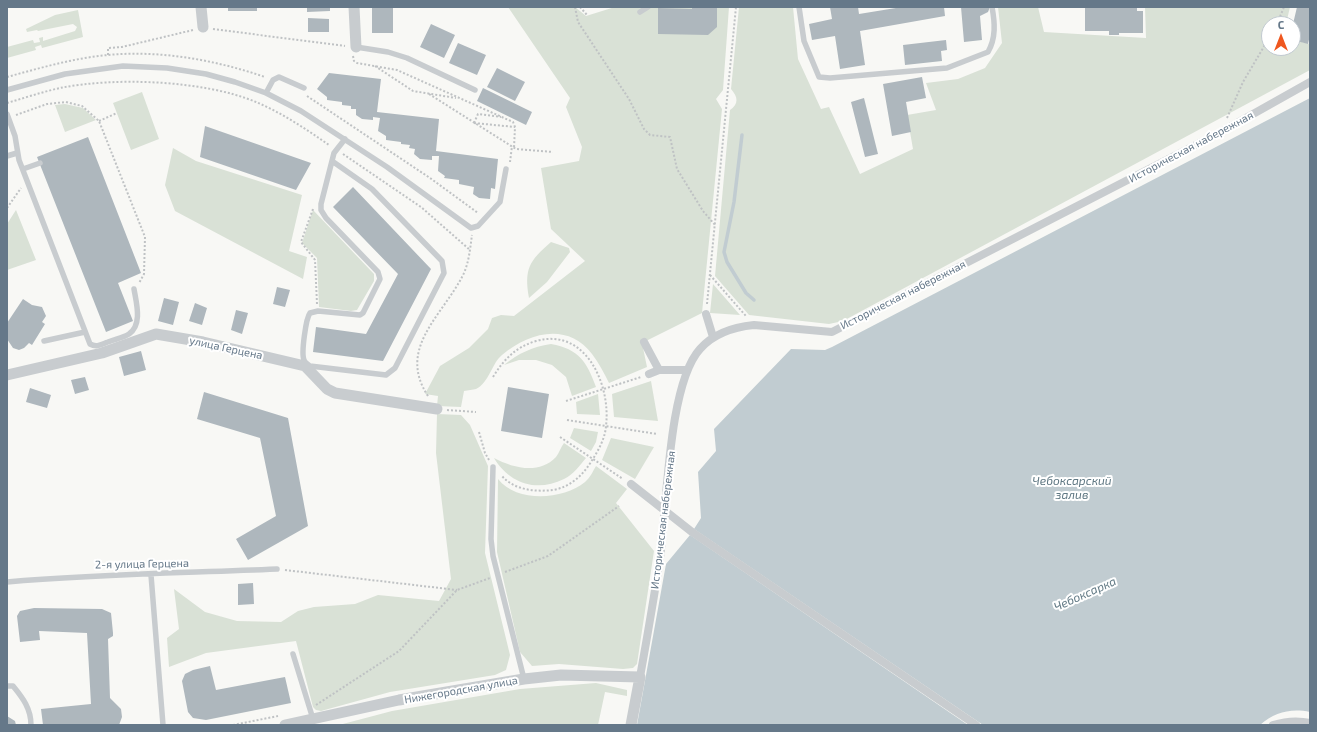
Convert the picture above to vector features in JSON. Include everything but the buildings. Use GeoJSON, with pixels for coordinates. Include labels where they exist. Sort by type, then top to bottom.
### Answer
{"type":"FeatureCollection","features":[{"type":"Feature","properties":{"kind":"street"},"geometry":{"type":"LineString","coordinates":[[201,7],[203,27]]}},
{"type":"Feature","properties":{"kind":"street"},"geometry":{"type":"LineString","coordinates":[[354,7],[355,47]]}},
{"type":"Feature","properties":{"kind":"street","name":"Историческая набережная"},"geometry":{"type":"LineString","coordinates":[[631,725],[660,557],[674,421],[687,370],[700,349],[713,337],[728,330],[754,325],[825,333],[832,332],[1221,132],[1310,82]]}},
{"type":"Feature","properties":{"kind":"street"},"geometry":{"type":"LineString","coordinates":[[706,314],[713,337]]}},
{"type":"Feature","properties":{"kind":"street","name":"улица Герцена"},"geometry":{"type":"LineString","coordinates":[[7,375],[102,353],[156,334],[203,342],[305,366],[327,389],[335,393],[437,409]]}},
{"type":"Feature","properties":{"kind":"street"},"geometry":{"type":"LineString","coordinates":[[644,342],[659,370]]}},
{"type":"Feature","properties":{"kind":"street"},"geometry":{"type":"LineString","coordinates":[[649,374],[659,370],[687,370]]}},
{"type":"Feature","properties":{"kind":"street"},"geometry":{"type":"LineString","coordinates":[[631,484],[692,532],[976,725]]}},
{"type":"Feature","properties":{"kind":"street","name":"Нижегородская улица"},"geometry":{"type":"LineString","coordinates":[[282,720],[307,718],[399,700],[524,679],[561,675],[640,678]]}},
{"type":"Feature","properties":{"kind":"street"},"geometry":{"type":"LineString","coordinates":[[1273,725],[1285,721],[1299,720],[1310,723]]}},
{"type":"Feature","properties":{"kind":"lane"},"geometry":{"type":"LineString","coordinates":[[640,12],[648,7]]}},
{"type":"Feature","properties":{"kind":"lane"},"geometry":{"type":"LineString","coordinates":[[799,7],[804,41],[819,77],[830,78],[947,68],[988,52],[993,44],[995,24],[992,7]]}},
{"type":"Feature","properties":{"kind":"lane"},"geometry":{"type":"LineString","coordinates":[[355,47],[388,52],[407,58],[475,90]]}},
{"type":"Feature","properties":{"kind":"lane"},"geometry":{"type":"LineString","coordinates":[[7,90],[84,70],[117,67],[147,66],[206,74],[235,82],[266,93],[300,111],[410,183],[466,225],[473,228],[478,226],[500,202],[508,168]]}},
{"type":"Feature","properties":{"kind":"lane"},"geometry":{"type":"LineString","coordinates":[[266,93],[273,80],[279,77],[304,88]]}},
{"type":"Feature","properties":{"kind":"lane"},"geometry":{"type":"LineString","coordinates":[[8,116],[15,136],[17,153],[83,322],[90,344],[95,346],[128,334],[135,326],[137,318],[134,289]]}},
{"type":"Feature","properties":{"kind":"lane"},"geometry":{"type":"LineString","coordinates":[[332,161],[376,192],[442,261],[444,269],[394,368],[386,375],[307,364],[303,354],[310,313],[318,311],[360,315],[363,313],[380,279],[378,272],[326,218],[321,210],[321,204],[332,161],[336,150],[344,139]]}},
{"type":"Feature","properties":{"kind":"lane"},"geometry":{"type":"LineString","coordinates":[[7,156],[17,153]]}},
{"type":"Feature","properties":{"kind":"lane"},"geometry":{"type":"LineString","coordinates":[[23,169],[40,163]]}},
{"type":"Feature","properties":{"kind":"lane"},"geometry":{"type":"LineString","coordinates":[[44,341],[85,332]]}},
{"type":"Feature","properties":{"kind":"lane"},"geometry":{"type":"LineString","coordinates":[[494,467],[491,539],[497,574],[524,679]]}},
{"type":"Feature","properties":{"kind":"lane","name":"2-я улица Герцена"},"geometry":{"type":"LineString","coordinates":[[7,582],[75,576],[151,575],[277,569]]}},
{"type":"Feature","properties":{"kind":"lane"},"geometry":{"type":"LineString","coordinates":[[151,575],[162,725]]}},
{"type":"Feature","properties":{"kind":"lane"},"geometry":{"type":"LineString","coordinates":[[293,654],[307,718]]}},
{"type":"Feature","properties":{"kind":"lane"},"geometry":{"type":"LineString","coordinates":[[7,686],[13,686],[26,702],[31,716],[31,725]]}},
{"type":"Feature","properties":{"kind":"path"},"geometry":{"type":"LineString","coordinates":[[575,7],[578,22],[629,99],[644,129],[650,135],[670,137],[677,169],[703,212],[715,225]]}},
{"type":"Feature","properties":{"kind":"path"},"geometry":{"type":"LineString","coordinates":[[580,7],[587,15]]}},
{"type":"Feature","properties":{"kind":"path"},"geometry":{"type":"LineString","coordinates":[[706,314],[736,7]]}},
{"type":"Feature","properties":{"kind":"path"},"geometry":{"type":"LineString","coordinates":[[7,77],[60,63],[108,55],[108,48],[122,47],[203,27],[355,47],[353,59],[356,63],[397,70],[513,122],[515,127],[513,147],[508,168]]}},
{"type":"Feature","properties":{"kind":"path"},"geometry":{"type":"LineString","coordinates":[[1221,132],[1243,82],[1261,52]]}},
{"type":"Feature","properties":{"kind":"path"},"geometry":{"type":"LineString","coordinates":[[374,65],[410,90],[460,98]]}},
{"type":"Feature","properties":{"kind":"path"},"geometry":{"type":"LineString","coordinates":[[7,104],[59,88],[94,84],[142,82],[205,89],[246,98],[265,106],[294,122],[421,207],[470,250]]}},
{"type":"Feature","properties":{"kind":"path"},"geometry":{"type":"LineString","coordinates":[[429,94],[519,150],[553,152]]}},
{"type":"Feature","properties":{"kind":"path"},"geometry":{"type":"LineString","coordinates":[[8,116],[47,104],[66,102],[82,106],[99,121],[145,237],[144,274],[142,280],[134,289]]}},
{"type":"Feature","properties":{"kind":"path"},"geometry":{"type":"LineString","coordinates":[[99,121],[117,113]]}},
{"type":"Feature","properties":{"kind":"path"},"geometry":{"type":"LineString","coordinates":[[474,122],[478,114],[503,118]]}},
{"type":"Feature","properties":{"kind":"path"},"geometry":{"type":"LineString","coordinates":[[474,122],[515,127]]}},
{"type":"Feature","properties":{"kind":"path"},"geometry":{"type":"LineString","coordinates":[[7,208],[27,180]]}},
{"type":"Feature","properties":{"kind":"path"},"geometry":{"type":"LineString","coordinates":[[318,311],[315,260],[301,242],[311,212],[321,204]]}},
{"type":"Feature","properties":{"kind":"path"},"geometry":{"type":"LineString","coordinates":[[473,228],[470,250],[462,277],[423,339],[417,352],[416,367],[419,380],[437,409],[476,412]]}},
{"type":"Feature","properties":{"kind":"path"},"geometry":{"type":"LineString","coordinates":[[710,275],[754,325]]}},
{"type":"Feature","properties":{"kind":"path"},"geometry":{"type":"LineString","coordinates":[[479,432],[485,453],[494,467],[504,478],[515,486],[541,491],[554,489],[575,480],[599,450],[606,426],[607,414],[603,390],[598,373],[589,358],[581,350],[563,339],[554,338],[529,343],[514,351],[502,361],[492,377]]}},
{"type":"Feature","properties":{"kind":"path"},"geometry":{"type":"LineString","coordinates":[[566,401],[649,374]]}},
{"type":"Feature","properties":{"kind":"path"},"geometry":{"type":"LineString","coordinates":[[567,420],[657,434]]}},
{"type":"Feature","properties":{"kind":"path"},"geometry":{"type":"LineString","coordinates":[[560,437],[631,484]]}},
{"type":"Feature","properties":{"kind":"path"},"geometry":{"type":"LineString","coordinates":[[307,718],[399,650],[457,590],[548,556],[619,506]]}},
{"type":"Feature","properties":{"kind":"path"},"geometry":{"type":"LineString","coordinates":[[277,569],[457,590]]}},
{"type":"Feature","properties":{"kind":"path"},"geometry":{"type":"LineString","coordinates":[[233,725],[282,720]]}},
{"type":"Feature","properties":{"kind":"shaded area"},"geometry":{"type":"Polygon","coordinates":[[[508,7],[575,7],[586,16],[615,7],[729,7],[723,90],[716,99],[722,109],[702,313],[642,343],[647,367],[609,383],[595,357],[582,344],[572,337],[560,334],[548,334],[536,336],[524,341],[502,355],[480,386],[476,389],[464,391],[461,407],[437,406],[438,396],[425,394],[440,366],[469,348],[488,329],[492,318],[501,315],[514,316],[585,261],[551,229],[541,168],[579,161],[582,147],[566,107],[570,98],[508,7]]]}},
{"type":"Feature","properties":{"kind":"shaded area"},"geometry":{"type":"Polygon","coordinates":[[[739,7],[793,7],[798,59],[821,109],[829,107],[860,174],[913,149],[907,115],[936,110],[926,83],[958,79],[985,68],[1002,43],[998,7],[1038,7],[1044,32],[1146,38],[1145,7],[1290,7],[1288,16],[1261,16],[1261,56],[1301,56],[1301,42],[1310,44],[1310,70],[843,321],[829,324],[749,315],[715,276],[730,110],[736,103],[735,95],[731,89],[739,7]]]}},
{"type":"Feature","properties":{"kind":"shaded area"},"geometry":{"type":"Polygon","coordinates":[[[78,10],[83,37],[42,48],[41,45],[35,47],[36,50],[7,58],[7,47],[33,40],[34,43],[40,42],[39,38],[43,37],[43,41],[75,31],[77,27],[73,24],[38,31],[27,32],[26,29],[55,15],[78,10]]]}},
{"type":"Feature","properties":{"kind":"shaded area"},"geometry":{"type":"Polygon","coordinates":[[[142,92],[159,139],[131,150],[113,103],[142,92]]]}},
{"type":"Feature","properties":{"kind":"shaded area"},"geometry":{"type":"Polygon","coordinates":[[[65,104],[83,108],[96,120],[65,132],[55,105],[65,104]]]}},
{"type":"Feature","properties":{"kind":"shaded area"},"geometry":{"type":"Polygon","coordinates":[[[173,148],[196,161],[302,195],[289,251],[307,257],[303,279],[175,211],[165,185],[173,148]]]}},
{"type":"Feature","properties":{"kind":"shaded area"},"geometry":{"type":"Polygon","coordinates":[[[16,210],[36,260],[7,270],[7,224],[16,210]]]}},
{"type":"Feature","properties":{"kind":"shaded area"},"geometry":{"type":"Polygon","coordinates":[[[313,210],[374,274],[374,281],[357,310],[351,311],[319,307],[317,258],[302,243],[313,210]]]}},
{"type":"Feature","properties":{"kind":"shaded area"},"geometry":{"type":"Polygon","coordinates":[[[551,242],[569,248],[570,252],[547,282],[529,298],[527,280],[530,266],[533,260],[551,242]]]}},
{"type":"Feature","properties":{"kind":"shaded area"},"geometry":{"type":"Polygon","coordinates":[[[713,284],[740,315],[710,313],[713,284]]]}},
{"type":"Feature","properties":{"kind":"shaded area"},"geometry":{"type":"Polygon","coordinates":[[[551,344],[569,349],[581,358],[589,370],[596,387],[572,396],[566,377],[552,365],[536,360],[519,360],[504,365],[526,351],[551,344]]]}},
{"type":"Feature","properties":{"kind":"shaded area"},"geometry":{"type":"Polygon","coordinates":[[[651,381],[658,421],[614,417],[612,394],[651,381]]]}},
{"type":"Feature","properties":{"kind":"shaded area"},"geometry":{"type":"Polygon","coordinates":[[[598,394],[600,415],[577,414],[576,402],[598,394]]]}},
{"type":"Feature","properties":{"kind":"shaded area"},"geometry":{"type":"Polygon","coordinates":[[[437,414],[461,415],[470,425],[488,466],[485,553],[510,655],[506,670],[495,675],[390,692],[321,711],[316,710],[313,707],[296,641],[206,653],[169,667],[167,638],[179,629],[174,589],[205,612],[237,621],[281,622],[298,611],[314,607],[355,604],[378,595],[439,601],[451,579],[436,453],[437,414]]]}},
{"type":"Feature","properties":{"kind":"shaded area"},"geometry":{"type":"Polygon","coordinates":[[[574,428],[598,432],[596,442],[591,451],[570,438],[574,428]]]}},
{"type":"Feature","properties":{"kind":"shaded area"},"geometry":{"type":"Polygon","coordinates":[[[611,438],[654,447],[635,479],[602,460],[611,438]]]}},
{"type":"Feature","properties":{"kind":"shaded area"},"geometry":{"type":"Polygon","coordinates":[[[564,443],[586,458],[570,475],[554,483],[534,485],[524,483],[507,474],[494,458],[517,467],[534,468],[549,463],[556,457],[564,443]]]}},
{"type":"Feature","properties":{"kind":"shaded area"},"geometry":{"type":"Polygon","coordinates":[[[596,466],[627,489],[616,503],[654,551],[637,664],[633,668],[623,669],[559,664],[532,666],[520,652],[497,552],[498,479],[506,487],[517,492],[540,496],[553,495],[576,488],[585,482],[596,466]]]}},
{"type":"Feature","properties":{"kind":"shaded area"},"geometry":{"type":"Polygon","coordinates":[[[596,683],[627,690],[627,696],[605,692],[598,725],[339,725],[392,711],[520,689],[596,683]]]}},
{"type":"Feature","properties":{"kind":"water","name":"Чебоксарский залив"},"geometry":{"type":"Polygon","coordinates":[[[1310,98],[1310,712],[1284,712],[1271,717],[1260,725],[983,725],[694,529],[701,518],[698,472],[716,451],[714,429],[791,349],[825,350],[832,347],[1310,98]]]}},
{"type":"Feature","properties":{"kind":"water"},"geometry":{"type":"Polygon","coordinates":[[[690,535],[968,725],[637,725],[666,564],[690,535]]]}},
{"type":"Feature","properties":{"kind":"waterway"},"geometry":{"type":"LineString","coordinates":[[742,135],[734,202],[724,252],[727,262],[746,293],[754,300]]}},
{"type":"Feature","properties":{"kind":"water label","name":"Чебоксарка"},"geometry":{"type":"Point","coordinates":[1085,594]}}]}
